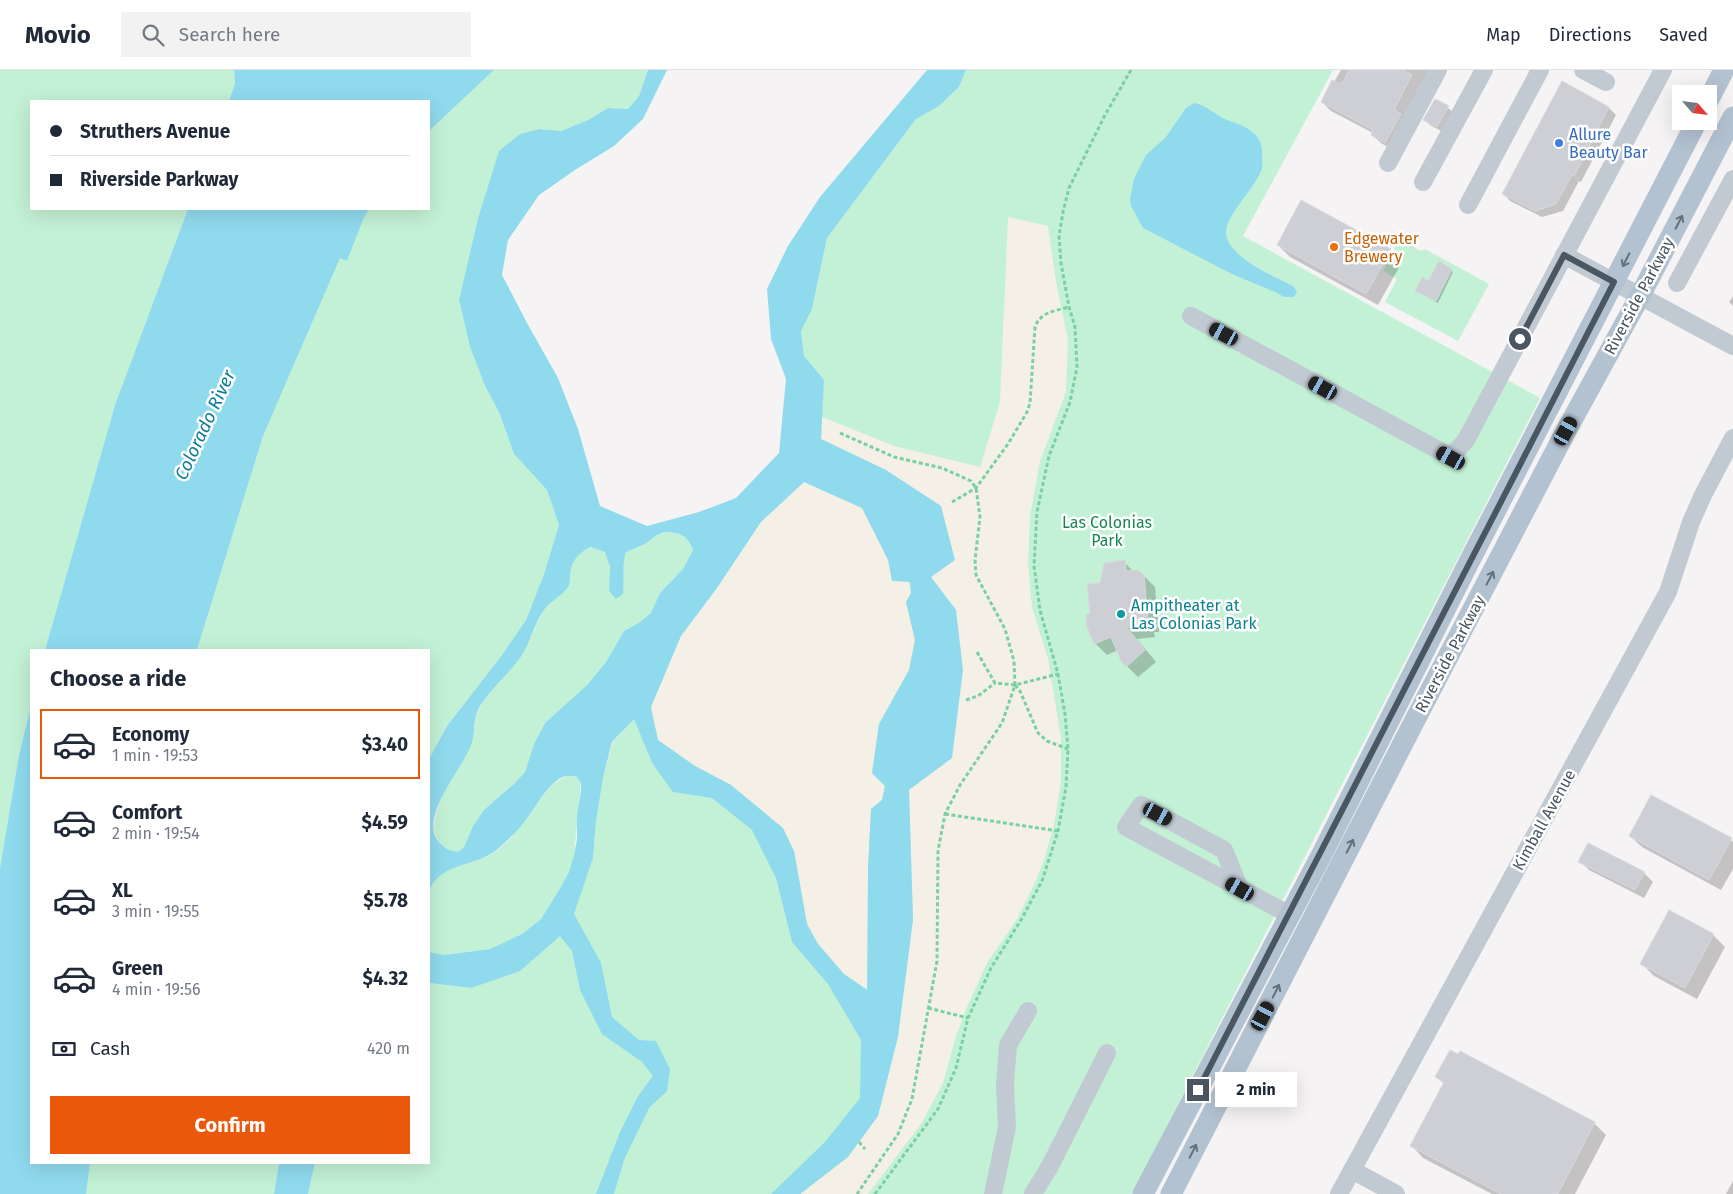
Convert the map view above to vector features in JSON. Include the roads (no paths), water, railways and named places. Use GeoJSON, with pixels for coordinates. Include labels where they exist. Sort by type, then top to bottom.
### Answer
{"type":"FeatureCollection","features":[{"type":"Feature","properties":{"kind":"main road"},"geometry":{"type":"LineString","coordinates":[[1716,85],[1724,70]]}},
{"type":"Feature","properties":{"kind":"main road","name":"Riverside Parkway"},"geometry":{"type":"LineString","coordinates":[[1171,1194],[1562,439],[1640,296],[1733,117]]}},
{"type":"Feature","properties":{"kind":"main road","name":"Riverside Parkway"},"geometry":{"type":"LineString","coordinates":[[1143,1194],[1290,915],[1692,130]]}},
{"type":"Feature","properties":{"kind":"street"},"geometry":{"type":"LineString","coordinates":[[1388,163],[1438,70]]}},
{"type":"Feature","properties":{"kind":"street"},"geometry":{"type":"LineString","coordinates":[[1423,182],[1484,70]]}},
{"type":"Feature","properties":{"kind":"street"},"geometry":{"type":"LineString","coordinates":[[1468,205],[1540,70]]}},
{"type":"Feature","properties":{"kind":"street"},"geometry":{"type":"LineString","coordinates":[[1583,70],[1606,82]]}},
{"type":"Feature","properties":{"kind":"street"},"geometry":{"type":"LineString","coordinates":[[1191,316],[1451,458],[1466,440],[1663,70]]}},
{"type":"Feature","properties":{"kind":"street"},"geometry":{"type":"LineString","coordinates":[[1676,283],[1733,179]]}},
{"type":"Feature","properties":{"kind":"street"},"geometry":{"type":"LineString","coordinates":[[1564,255],[1733,346]]}},
{"type":"Feature","properties":{"kind":"street","name":"Kimball Avenue"},"geometry":{"type":"LineString","coordinates":[[1339,1194],[1668,592],[1691,522],[1733,438]]}},
{"type":"Feature","properties":{"kind":"street"},"geometry":{"type":"LineString","coordinates":[[1240,889],[1224,850],[1141,805],[1126,827],[1240,889],[1290,915]]}},
{"type":"Feature","properties":{"kind":"street"},"geometry":{"type":"LineString","coordinates":[[993,1194],[1007,1127],[1005,1085],[1008,1045],[1028,1010]]}},
{"type":"Feature","properties":{"kind":"street"},"geometry":{"type":"LineString","coordinates":[[1034,1194],[1107,1053]]}},
{"type":"Feature","properties":{"kind":"street"},"geometry":{"type":"LineString","coordinates":[[1352,1170],[1396,1194]]}},
{"type":"Feature","properties":{"kind":"water"},"geometry":{"type":"Polygon","coordinates":[[[234,70],[494,70],[430,130],[430,100],[229,100],[235,83],[234,70]]]}},
{"type":"Feature","properties":{"kind":"water"},"geometry":{"type":"Polygon","coordinates":[[[648,70],[667,70],[643,119],[614,146],[539,195],[508,240],[502,275],[558,378],[578,429],[600,506],[647,526],[699,512],[736,498],[779,453],[786,379],[771,339],[767,289],[788,246],[820,197],[927,70],[966,70],[959,87],[939,106],[916,119],[827,238],[812,309],[801,331],[804,356],[824,380],[821,439],[886,470],[941,506],[955,560],[931,577],[956,610],[963,670],[952,758],[909,790],[913,920],[898,1037],[878,1116],[848,1157],[800,1194],[771,1194],[825,1142],[860,1098],[861,1040],[828,984],[792,942],[776,878],[752,830],[712,798],[673,792],[652,763],[634,719],[612,742],[603,778],[593,858],[574,914],[601,963],[612,1017],[639,1040],[656,1041],[670,1069],[667,1091],[649,1108],[624,1160],[614,1194],[596,1194],[620,1132],[638,1096],[653,1076],[642,1062],[602,1034],[580,990],[572,951],[560,936],[520,971],[471,988],[430,983],[430,952],[444,955],[490,949],[522,934],[541,919],[569,872],[577,839],[577,815],[581,791],[581,783],[577,777],[568,776],[559,779],[547,791],[519,829],[498,848],[489,855],[447,871],[434,882],[430,889],[430,757],[447,726],[502,655],[526,620],[544,574],[559,525],[547,490],[514,454],[499,412],[485,386],[470,347],[459,300],[478,218],[499,151],[520,134],[540,129],[561,131],[588,120],[608,108],[628,109],[639,96],[648,70]],[[804,482],[761,522],[717,588],[681,636],[651,707],[658,740],[695,766],[731,785],[783,828],[794,851],[807,924],[818,944],[844,974],[867,990],[868,869],[871,809],[882,800],[885,786],[872,773],[879,724],[909,670],[915,640],[906,602],[911,593],[910,582],[892,581],[888,560],[862,508],[804,482]],[[664,532],[645,544],[626,552],[623,594],[616,599],[609,591],[610,567],[605,552],[591,547],[576,558],[572,566],[568,587],[544,610],[522,655],[479,708],[471,745],[443,794],[437,809],[434,834],[445,847],[458,852],[464,847],[473,826],[484,810],[525,772],[534,744],[545,723],[588,684],[606,662],[624,631],[651,613],[660,593],[683,569],[693,550],[686,538],[674,533],[664,532]]]}},
{"type":"Feature","properties":{"kind":"water"},"geometry":{"type":"Polygon","coordinates":[[[1194,103],[1247,128],[1253,132],[1260,142],[1262,168],[1254,184],[1230,219],[1226,234],[1229,243],[1244,259],[1293,286],[1297,291],[1294,297],[1284,297],[1232,274],[1143,228],[1131,206],[1130,199],[1134,179],[1146,155],[1166,137],[1186,108],[1194,103]]]}},
{"type":"Feature","properties":{"kind":"water","name":"Colorado River"},"geometry":{"type":"Polygon","coordinates":[[[188,210],[368,210],[347,261],[340,258],[263,436],[197,649],[45,649],[115,405],[188,210]]]}},
{"type":"Feature","properties":{"kind":"water"},"geometry":{"type":"Polygon","coordinates":[[[30,709],[30,1164],[90,1164],[86,1194],[0,1194],[0,868],[19,755],[30,709]]]}},
{"type":"Feature","properties":{"kind":"water"},"geometry":{"type":"Polygon","coordinates":[[[279,1164],[315,1164],[308,1194],[274,1194],[279,1164]]]}},
{"type":"Feature","properties":{"kind":"place","name":"Allure Beauty Bar"},"geometry":{"type":"Point","coordinates":[1559,143]}},
{"type":"Feature","properties":{"kind":"place","name":"Edgewater Brewery"},"geometry":{"type":"Point","coordinates":[1334,247]}},
{"type":"Feature","properties":{"kind":"place","name":"Ampitheater at Las Colonias Park"},"geometry":{"type":"Point","coordinates":[1121,614]}},
{"type":"Feature","properties":{"kind":"park label","name":"Las Colonias Park"},"geometry":{"type":"Point","coordinates":[1107,531]}}]}
